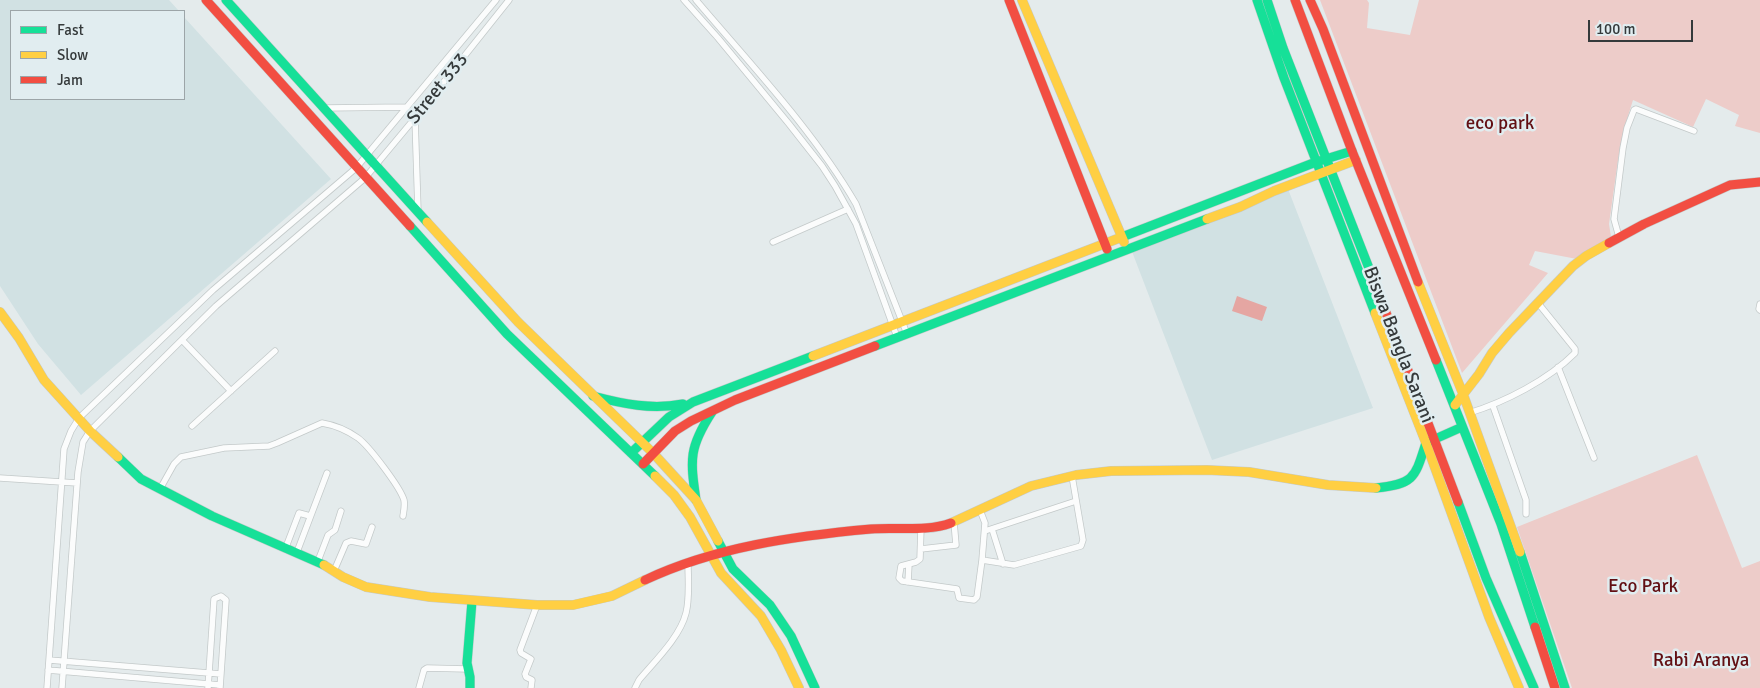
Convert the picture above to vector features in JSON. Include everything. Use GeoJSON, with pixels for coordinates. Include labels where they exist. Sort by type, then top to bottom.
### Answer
{"type":"FeatureCollection","features":[{"type":"Feature","properties":{"kind":"street"},"geometry":{"type":"LineString","coordinates":[[206,0],[507,334],[643,464],[684,507],[727,580],[761,616],[781,650],[799,688]]}},
{"type":"Feature","properties":{"kind":"street"},"geometry":{"type":"LineString","coordinates":[[226,0],[518,322],[654,453],[696,500],[733,569],[770,605],[781,619],[801,655],[815,688]]}},
{"type":"Feature","properties":{"kind":"street","name":"Street 333"},"geometry":{"type":"LineString","coordinates":[[47,688],[64,449],[70,430],[79,418],[214,290],[356,168],[496,0]]}},
{"type":"Feature","properties":{"kind":"street","name":"Street 333"},"geometry":{"type":"LineString","coordinates":[[90,431],[216,306],[365,178],[509,0]]}},
{"type":"Feature","properties":{"kind":"street"},"geometry":{"type":"LineString","coordinates":[[684,0],[718,38],[822,166],[856,224],[891,326],[897,337]]}},
{"type":"Feature","properties":{"kind":"street"},"geometry":{"type":"LineString","coordinates":[[696,0],[829,160],[856,204],[907,334]]}},
{"type":"Feature","properties":{"kind":"street"},"geometry":{"type":"LineString","coordinates":[[1009,0],[1110,255]]}},
{"type":"Feature","properties":{"kind":"street"},"geometry":{"type":"LineString","coordinates":[[1022,0],[1127,249]]}},
{"type":"Feature","properties":{"kind":"street"},"geometry":{"type":"LineString","coordinates":[[1257,0],[1320,173],[1426,443],[1489,617],[1519,688]]}},
{"type":"Feature","properties":{"kind":"street","name":"Biswa Bangla Sarani"},"geometry":{"type":"LineString","coordinates":[[1267,0],[1283,48],[1435,438],[1486,578],[1534,688]]}},
{"type":"Feature","properties":{"kind":"street","name":"Biswa Bangla Sarani"},"geometry":{"type":"LineString","coordinates":[[1295,0],[1352,151],[1501,524],[1555,688]]}},
{"type":"Feature","properties":{"kind":"street"},"geometry":{"type":"LineString","coordinates":[[1310,0],[1323,28],[1421,289],[1463,394],[1532,587],[1565,688]]}},
{"type":"Feature","properties":{"kind":"street"},"geometry":{"type":"LineString","coordinates":[[324,108],[407,107]]}},
{"type":"Feature","properties":{"kind":"street"},"geometry":{"type":"LineString","coordinates":[[1619,237],[1614,219],[1623,148],[1627,128],[1634,110],[1636,109],[1694,131]]}},
{"type":"Feature","properties":{"kind":"street"},"geometry":{"type":"LineString","coordinates":[[415,118],[418,213]]}},
{"type":"Feature","properties":{"kind":"street"},"geometry":{"type":"LineString","coordinates":[[593,396],[626,405],[642,407],[660,408],[693,402],[1316,162],[1352,151]]}},
{"type":"Feature","properties":{"kind":"street"},"geometry":{"type":"LineString","coordinates":[[643,464],[675,431],[691,420],[735,400],[1110,255],[1240,207],[1274,191],[1356,160]]}},
{"type":"Feature","properties":{"kind":"street"},"geometry":{"type":"LineString","coordinates":[[1454,405],[1479,374],[1492,353],[1573,266],[1586,256],[1657,218],[1730,185],[1760,182]]}},
{"type":"Feature","properties":{"kind":"street"},"geometry":{"type":"LineString","coordinates":[[773,242],[848,209]]}},
{"type":"Feature","properties":{"kind":"street"},"geometry":{"type":"LineString","coordinates":[[1469,414],[1493,406],[1534,383],[1575,353],[1575,349],[1538,303]]}},
{"type":"Feature","properties":{"kind":"street"},"geometry":{"type":"LineString","coordinates":[[1760,304],[1760,310]]}},
{"type":"Feature","properties":{"kind":"street"},"geometry":{"type":"LineString","coordinates":[[0,312],[19,338],[44,380],[90,431],[141,479],[212,516],[318,561],[366,587],[430,597],[472,601],[573,605],[612,596],[688,562],[773,540],[873,530],[934,527],[954,522],[1032,486],[1072,476],[1111,471],[1207,470],[1249,472],[1328,485],[1378,488],[1396,485],[1407,480],[1417,472],[1426,443],[1462,427]]}},
{"type":"Feature","properties":{"kind":"street"},"geometry":{"type":"LineString","coordinates":[[182,340],[231,391]]}},
{"type":"Feature","properties":{"kind":"street"},"geometry":{"type":"LineString","coordinates":[[192,426],[275,351]]}},
{"type":"Feature","properties":{"kind":"street"},"geometry":{"type":"LineString","coordinates":[[1558,367],[1594,458]]}},
{"type":"Feature","properties":{"kind":"street"},"geometry":{"type":"LineString","coordinates":[[631,453],[669,417],[693,402]]}},
{"type":"Feature","properties":{"kind":"street"},"geometry":{"type":"LineString","coordinates":[[1493,406],[1526,500],[1526,514]]}},
{"type":"Feature","properties":{"kind":"street"},"geometry":{"type":"LineString","coordinates":[[696,500],[691,451],[699,431],[712,412]]}},
{"type":"Feature","properties":{"kind":"street"},"geometry":{"type":"LineString","coordinates":[[160,489],[174,464],[181,457],[224,448],[269,446],[322,423],[342,429],[358,438],[371,450],[402,494],[404,507],[402,516]]}},
{"type":"Feature","properties":{"kind":"street"},"geometry":{"type":"LineString","coordinates":[[62,688],[77,483],[82,442],[90,431]]}},
{"type":"Feature","properties":{"kind":"street"},"geometry":{"type":"LineString","coordinates":[[297,552],[326,473]]}},
{"type":"Feature","properties":{"kind":"street"},"geometry":{"type":"LineString","coordinates":[[982,560],[1014,564],[1082,544],[1083,540],[1072,476]]}},
{"type":"Feature","properties":{"kind":"street"},"geometry":{"type":"LineString","coordinates":[[0,478],[77,483]]}},
{"type":"Feature","properties":{"kind":"street"},"geometry":{"type":"LineString","coordinates":[[985,531],[1076,500]]}},
{"type":"Feature","properties":{"kind":"street"},"geometry":{"type":"LineString","coordinates":[[921,528],[920,559],[901,566],[899,578],[908,582],[957,589],[960,598],[974,600],[977,597],[985,531],[985,523],[980,510]]}},
{"type":"Feature","properties":{"kind":"street"},"geometry":{"type":"LineString","coordinates":[[318,561],[328,536],[334,531],[341,511]]}},
{"type":"Feature","properties":{"kind":"street"},"geometry":{"type":"LineString","coordinates":[[286,547],[299,513],[310,516]]}},
{"type":"Feature","properties":{"kind":"street"},"geometry":{"type":"LineString","coordinates":[[921,550],[956,545],[954,522]]}},
{"type":"Feature","properties":{"kind":"street"},"geometry":{"type":"LineString","coordinates":[[334,571],[346,542],[366,544],[372,526]]}},
{"type":"Feature","properties":{"kind":"street"},"geometry":{"type":"LineString","coordinates":[[992,529],[1003,564]]}},
{"type":"Feature","properties":{"kind":"street"},"geometry":{"type":"LineString","coordinates":[[635,688],[639,680],[674,637],[683,622],[687,611],[688,562]]}},
{"type":"Feature","properties":{"kind":"street"},"geometry":{"type":"LineString","coordinates":[[908,582],[909,564]]}},
{"type":"Feature","properties":{"kind":"street"},"geometry":{"type":"LineString","coordinates":[[48,670],[208,686],[220,686],[226,600],[221,596],[214,599],[208,686]]}},
{"type":"Feature","properties":{"kind":"street"},"geometry":{"type":"LineString","coordinates":[[470,688],[467,657],[472,601]]}},
{"type":"Feature","properties":{"kind":"street"},"geometry":{"type":"LineString","coordinates":[[531,688],[532,680],[526,677],[525,674],[531,659],[521,653],[520,650],[537,605]]}},
{"type":"Feature","properties":{"kind":"street"},"geometry":{"type":"LineString","coordinates":[[49,660],[221,674]]}},
{"type":"Feature","properties":{"kind":"street"},"geometry":{"type":"LineString","coordinates":[[419,688],[426,668],[467,669]]}},
{"type":"Feature","properties":{"kind":"shaded area"},"geometry":{"type":"Polygon","coordinates":[[[0,0],[169,0],[178,10],[10,10],[10,100],[185,100],[185,18],[331,179],[81,395],[38,344],[0,286],[0,0]]]}},
{"type":"Feature","properties":{"kind":"shaded area"},"geometry":{"type":"Polygon","coordinates":[[[1288,189],[1373,408],[1212,460],[1131,249],[1288,189]]]}},
{"type":"Feature","properties":{"kind":"shaded area"},"geometry":{"type":"Polygon","coordinates":[[[1237,296],[1267,307],[1262,321],[1232,311],[1237,296]]]}},
{"type":"Feature","properties":{"kind":"green space","name":"eco park"},"geometry":{"type":"Polygon","coordinates":[[[1320,0],[1367,0],[1369,3],[1367,28],[1410,35],[1419,0],[1760,0],[1760,133],[1735,126],[1739,115],[1706,99],[1693,127],[1633,100],[1624,129],[1618,160],[1609,224],[1611,237],[1577,259],[1535,251],[1529,265],[1548,273],[1462,373],[1320,0]]]}},
{"type":"Feature","properties":{"kind":"green space","name":"Eco Park"},"geometry":{"type":"Polygon","coordinates":[[[1697,455],[1742,568],[1760,561],[1760,688],[1572,688],[1517,527],[1697,455]]]}},
{"type":"Feature","properties":{"kind":"traffic: fast"},"geometry":{"type":"LineString","coordinates":[[226,0],[427,222]]}},
{"type":"Feature","properties":{"kind":"traffic: fast"},"geometry":{"type":"LineString","coordinates":[[1257,0],[1284,78],[1375,313]]}},
{"type":"Feature","properties":{"kind":"traffic: fast"},"geometry":{"type":"LineString","coordinates":[[1267,0],[1283,48],[1374,281]]}},
{"type":"Feature","properties":{"kind":"traffic: fast"},"geometry":{"type":"LineString","coordinates":[[1122,237],[1316,162],[1352,151]]}},
{"type":"Feature","properties":{"kind":"traffic: fast"},"geometry":{"type":"LineString","coordinates":[[875,346],[1207,219]]}},
{"type":"Feature","properties":{"kind":"traffic: fast"},"geometry":{"type":"LineString","coordinates":[[410,226],[507,334],[655,476]]}},
{"type":"Feature","properties":{"kind":"traffic: fast"},"geometry":{"type":"LineString","coordinates":[[631,453],[669,417],[693,402],[813,356]]}},
{"type":"Feature","properties":{"kind":"traffic: fast"},"geometry":{"type":"LineString","coordinates":[[1436,360],[1501,524],[1535,627]]}},
{"type":"Feature","properties":{"kind":"traffic: fast"},"geometry":{"type":"LineString","coordinates":[[593,396],[649,406],[683,404]]}},
{"type":"Feature","properties":{"kind":"traffic: fast"},"geometry":{"type":"LineString","coordinates":[[696,500],[692,463],[693,454],[699,435],[712,412]]}},
{"type":"Feature","properties":{"kind":"traffic: fast"},"geometry":{"type":"LineString","coordinates":[[1376,488],[1399,484],[1412,477],[1419,464],[1426,443],[1462,427]]}},
{"type":"Feature","properties":{"kind":"traffic: fast"},"geometry":{"type":"LineString","coordinates":[[118,457],[141,479],[212,516],[324,565]]}},
{"type":"Feature","properties":{"kind":"traffic: fast"},"geometry":{"type":"LineString","coordinates":[[1458,502],[1486,578],[1534,688]]}},
{"type":"Feature","properties":{"kind":"traffic: fast"},"geometry":{"type":"LineString","coordinates":[[718,541],[733,569],[770,605],[791,636],[815,688]]}},
{"type":"Feature","properties":{"kind":"traffic: fast"},"geometry":{"type":"LineString","coordinates":[[1520,552],[1565,688]]}},
{"type":"Feature","properties":{"kind":"traffic: fast"},"geometry":{"type":"LineString","coordinates":[[470,688],[467,663],[472,601]]}},
{"type":"Feature","properties":{"kind":"traffic: slow"},"geometry":{"type":"LineString","coordinates":[[1022,0],[1124,242]]}},
{"type":"Feature","properties":{"kind":"traffic: slow"},"geometry":{"type":"LineString","coordinates":[[1207,219],[1356,160]]}},
{"type":"Feature","properties":{"kind":"traffic: slow"},"geometry":{"type":"LineString","coordinates":[[427,222],[518,322],[653,453],[696,500],[718,541]]}},
{"type":"Feature","properties":{"kind":"traffic: slow"},"geometry":{"type":"LineString","coordinates":[[813,356],[1122,237]]}},
{"type":"Feature","properties":{"kind":"traffic: slow"},"geometry":{"type":"LineString","coordinates":[[1455,405],[1479,374],[1492,353],[1509,333],[1573,266],[1609,243]]}},
{"type":"Feature","properties":{"kind":"traffic: slow"},"geometry":{"type":"LineString","coordinates":[[1418,282],[1463,394],[1520,552]]}},
{"type":"Feature","properties":{"kind":"traffic: slow"},"geometry":{"type":"LineString","coordinates":[[0,312],[19,338],[44,380],[90,431],[118,457]]}},
{"type":"Feature","properties":{"kind":"traffic: slow"},"geometry":{"type":"LineString","coordinates":[[1375,313],[1426,443],[1489,617],[1519,688]]}},
{"type":"Feature","properties":{"kind":"traffic: slow"},"geometry":{"type":"LineString","coordinates":[[951,523],[1031,486],[1076,475],[1111,471],[1207,470],[1249,472],[1328,485],[1376,488]]}},
{"type":"Feature","properties":{"kind":"traffic: slow"},"geometry":{"type":"LineString","coordinates":[[655,476],[674,495],[690,517],[721,573],[761,616],[781,650],[799,688]]}},
{"type":"Feature","properties":{"kind":"traffic: slow"},"geometry":{"type":"LineString","coordinates":[[324,565],[343,577],[366,587],[430,597],[537,605],[573,605],[612,596],[645,580]]}},
{"type":"Feature","properties":{"kind":"traffic: jam"},"geometry":{"type":"LineString","coordinates":[[206,0],[410,226]]}},
{"type":"Feature","properties":{"kind":"traffic: jam"},"geometry":{"type":"LineString","coordinates":[[1009,0],[1107,249]]}},
{"type":"Feature","properties":{"kind":"traffic: jam"},"geometry":{"type":"LineString","coordinates":[[1295,0],[1352,151],[1436,360]]}},
{"type":"Feature","properties":{"kind":"traffic: jam"},"geometry":{"type":"LineString","coordinates":[[1310,0],[1323,29],[1418,282]]}},
{"type":"Feature","properties":{"kind":"traffic: jam"},"geometry":{"type":"LineString","coordinates":[[1609,243],[1644,224],[1730,185],[1760,182]]}},
{"type":"Feature","properties":{"kind":"traffic: jam"},"geometry":{"type":"LineString","coordinates":[[1374,281],[1458,502]]}},
{"type":"Feature","properties":{"kind":"traffic: jam"},"geometry":{"type":"LineString","coordinates":[[643,464],[675,431],[691,421],[735,400],[875,346]]}},
{"type":"Feature","properties":{"kind":"traffic: jam"},"geometry":{"type":"LineString","coordinates":[[645,580],[699,559],[755,545],[813,535],[871,529],[922,528],[951,523]]}},
{"type":"Feature","properties":{"kind":"traffic: jam"},"geometry":{"type":"LineString","coordinates":[[1535,627],[1555,688]]}},
{"type":"Feature","properties":{"kind":"park label","name":"Rabi Aranya"},"geometry":{"type":"Point","coordinates":[1701,661]}}]}
